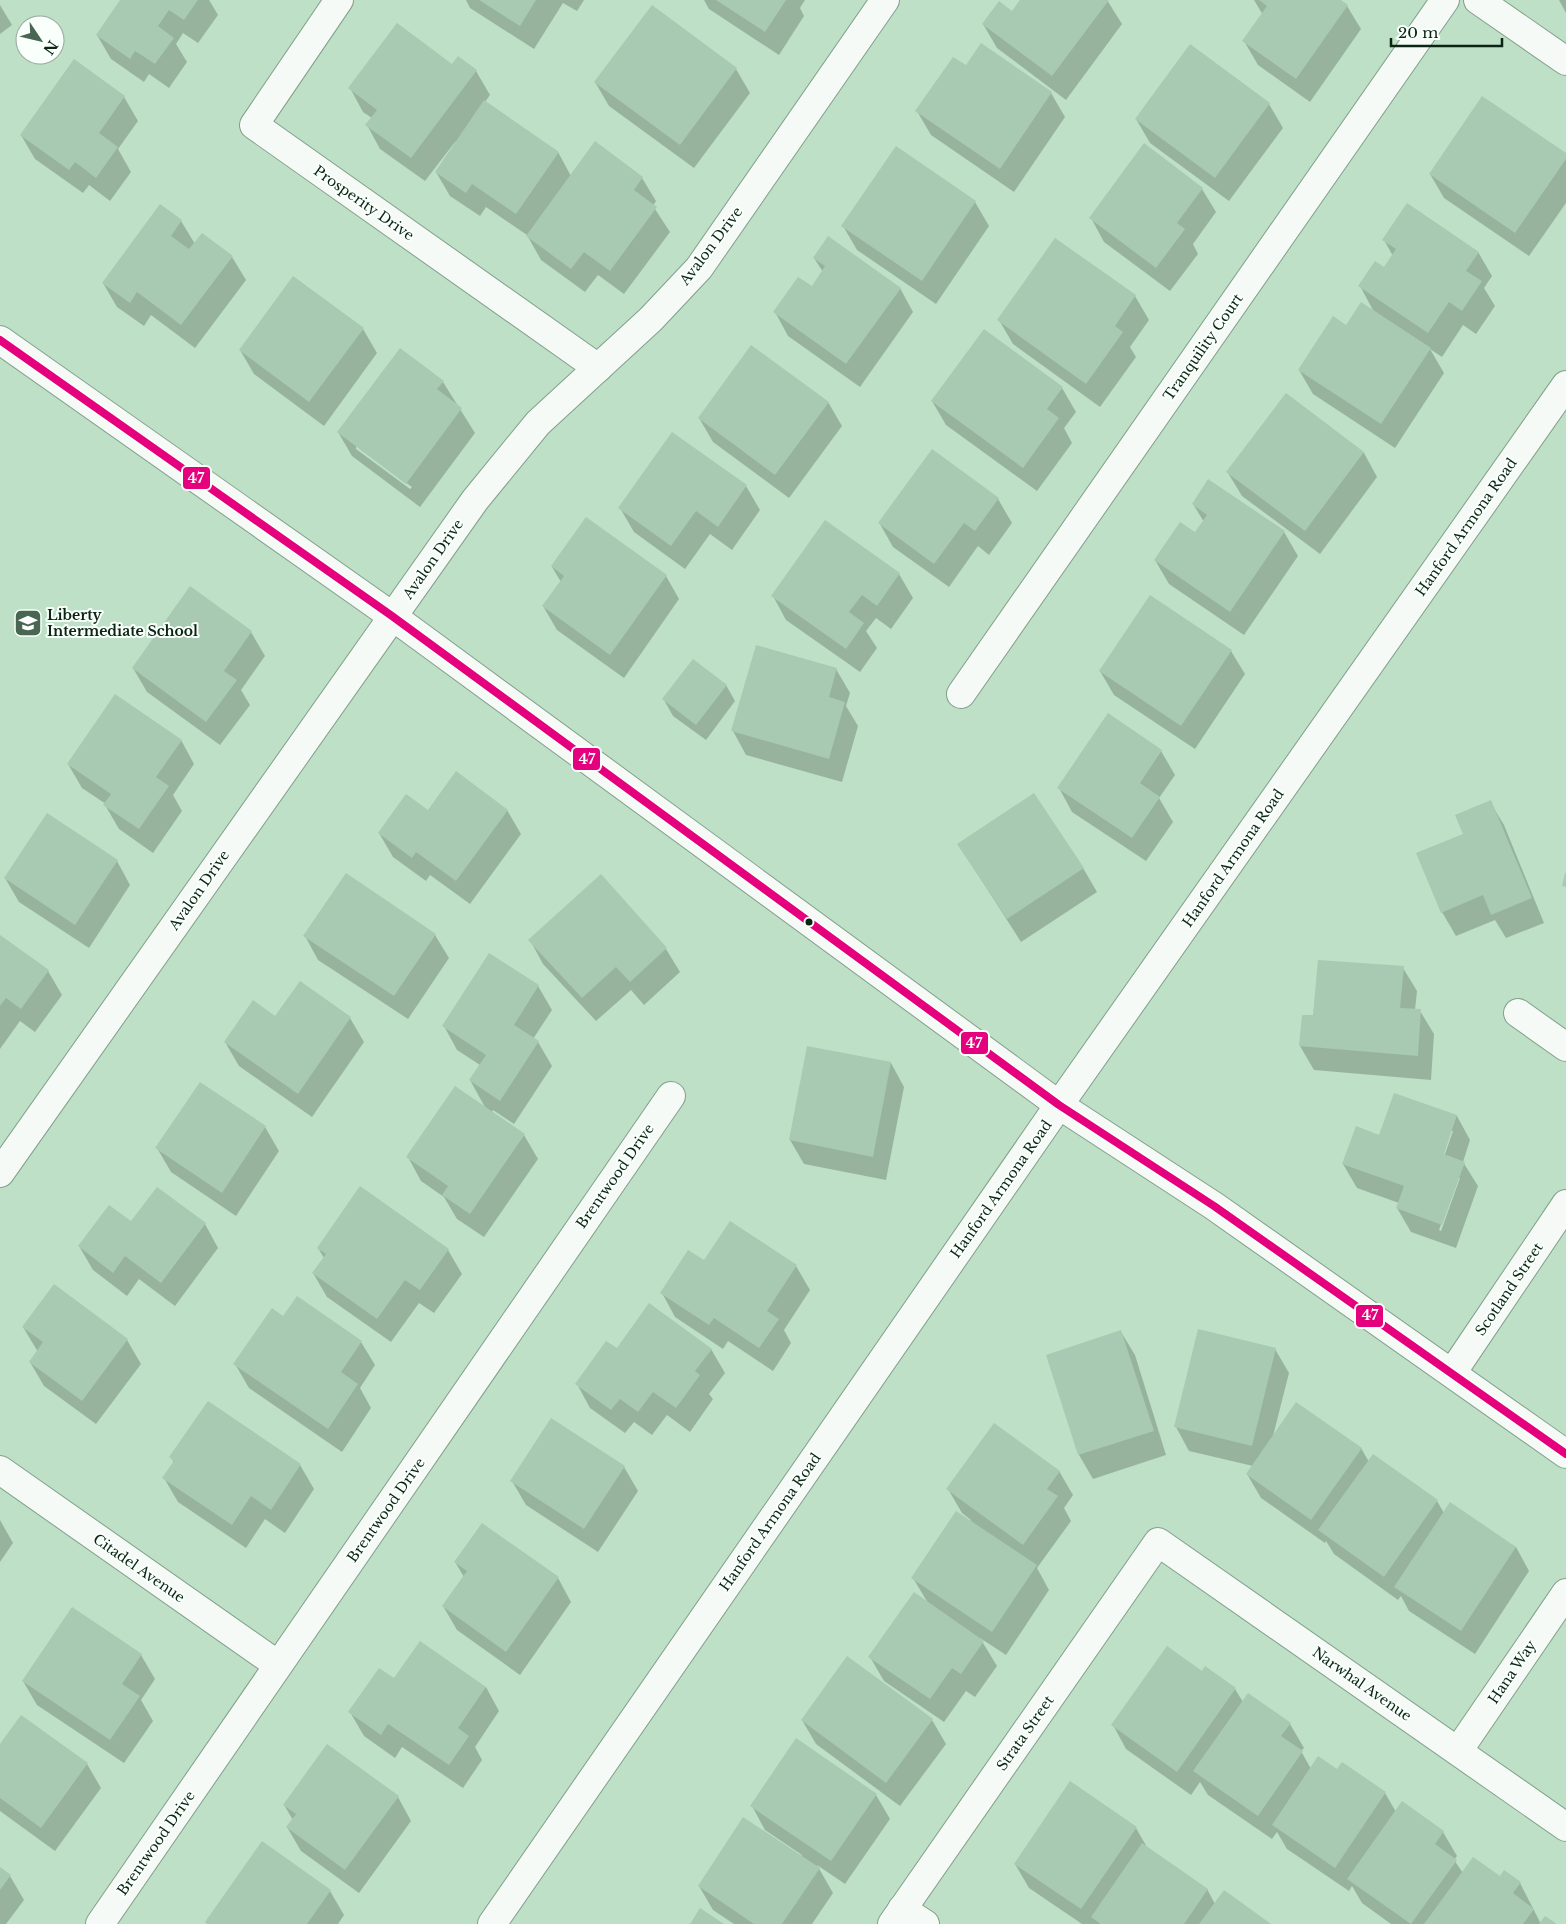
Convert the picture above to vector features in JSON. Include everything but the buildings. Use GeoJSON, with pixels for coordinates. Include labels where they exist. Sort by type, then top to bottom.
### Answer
{"type":"FeatureCollection","features":[{"type":"Feature","properties":{"kind":"street","name":"Prosperity Drive"},"geometry":{"type":"LineString","coordinates":[[340,0],[254,125],[598,368]]}},
{"type":"Feature","properties":{"kind":"street","name":"Avalon Drive"},"geometry":{"type":"LineString","coordinates":[[0,1174],[475,500],[538,423],[651,319],[698,268],[885,0]]}},
{"type":"Feature","properties":{"kind":"street","name":"Tranquility Court"},"geometry":{"type":"LineString","coordinates":[[960,694],[1445,0]]}},
{"type":"Feature","properties":{"kind":"street"},"geometry":{"type":"LineString","coordinates":[[1478,0],[1566,61]]}},
{"type":"Feature","properties":{"kind":"street"},"geometry":{"type":"LineString","coordinates":[[0,340],[392,616],[1059,1105],[1214,1206],[1566,1454]]}},
{"type":"Feature","properties":{"kind":"street","name":"Hanford Armona Road"},"geometry":{"type":"LineString","coordinates":[[492,1924],[1059,1105],[1566,385]]}},
{"type":"Feature","properties":{"kind":"street"},"geometry":{"type":"LineString","coordinates":[[1518,1014],[1566,1047]]}},
{"type":"Feature","properties":{"kind":"street","name":"Brentwood Drive"},"geometry":{"type":"LineString","coordinates":[[100,1924],[671,1096]]}},
{"type":"Feature","properties":{"kind":"street","name":"Scotland Street"},"geometry":{"type":"LineString","coordinates":[[1452,1373],[1566,1204]]}},
{"type":"Feature","properties":{"kind":"street","name":"Citadel Avenue"},"geometry":{"type":"LineString","coordinates":[[0,1470],[278,1666]]}},
{"type":"Feature","properties":{"kind":"street","name":"Narwhal Avenue"},"geometry":{"type":"LineString","coordinates":[[1158,1542],[1566,1827]]}},
{"type":"Feature","properties":{"kind":"street","name":"Strata Street"},"geometry":{"type":"LineString","coordinates":[[897,1916],[1158,1542]]}},
{"type":"Feature","properties":{"kind":"street","name":"Hana Way"},"geometry":{"type":"LineString","coordinates":[[1458,1751],[1566,1593]]}},
{"type":"Feature","properties":{"kind":"street"},"geometry":{"type":"LineString","coordinates":[[897,1916],[925,1924]]}},
{"type":"Feature","properties":{"kind":"transit line","name":"47"},"geometry":{"type":"LineString","coordinates":[[0,340],[392,616],[1059,1105],[1214,1206],[1566,1454]]}},
{"type":"Feature","properties":{"kind":"place","name":"Liberty Intermediate School"},"geometry":{"type":"Point","coordinates":[28,623]}}]}
